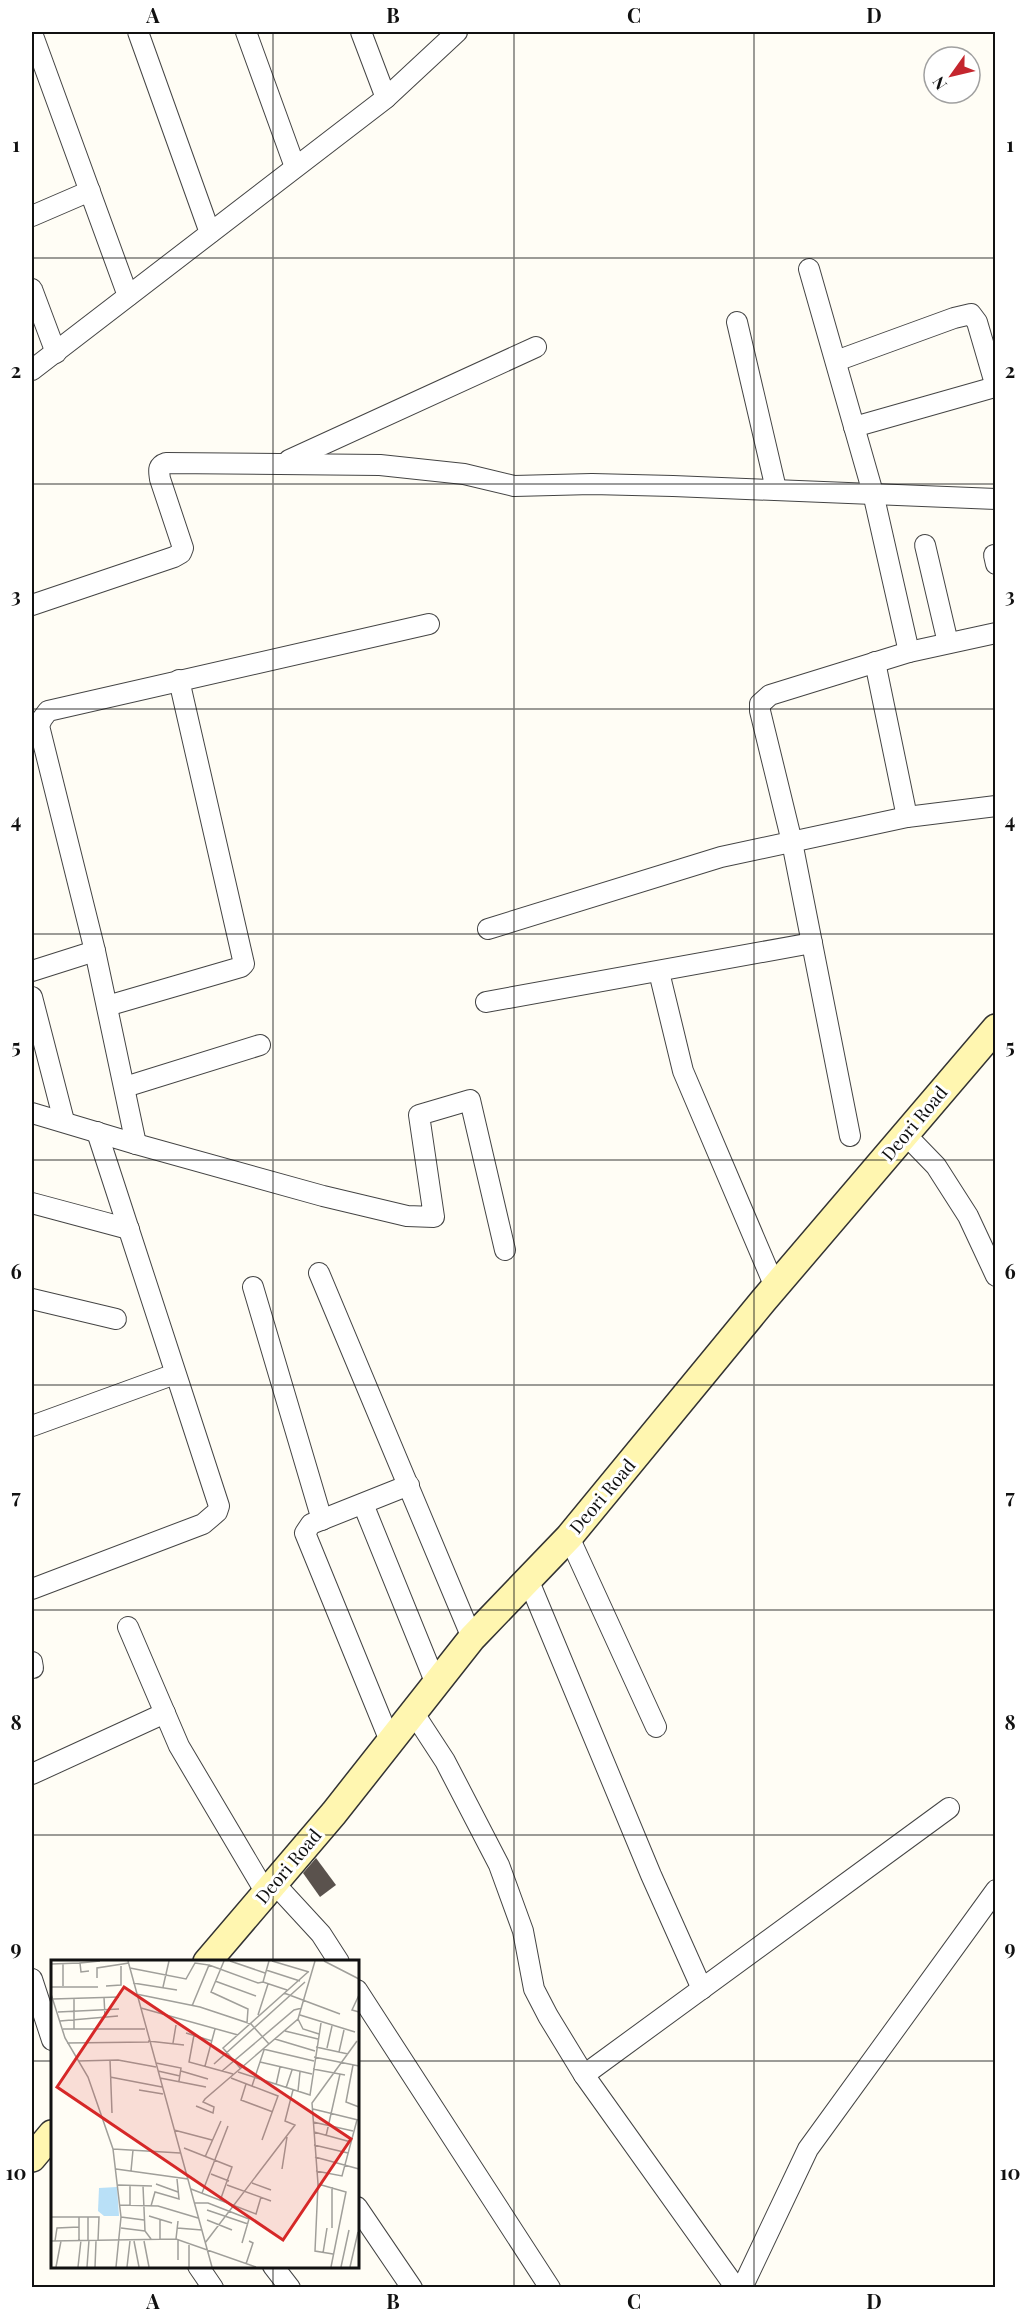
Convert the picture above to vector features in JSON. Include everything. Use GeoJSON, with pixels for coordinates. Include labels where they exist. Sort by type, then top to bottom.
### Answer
{"type":"FeatureCollection","features":[{"type":"Feature","properties":{"kind":"street"},"geometry":{"type":"LineString","coordinates":[[138,32],[210,233]]}},
{"type":"Feature","properties":{"kind":"street"},"geometry":{"type":"LineString","coordinates":[[246,32],[295,167]]}},
{"type":"Feature","properties":{"kind":"street"},"geometry":{"type":"LineString","coordinates":[[361,32],[386,98]]}},
{"type":"Feature","properties":{"kind":"street"},"geometry":{"type":"LineString","coordinates":[[32,370],[386,98],[457,32]]}},
{"type":"Feature","properties":{"kind":"street"},"geometry":{"type":"LineString","coordinates":[[32,33],[129,296]]}},
{"type":"Feature","properties":{"kind":"street"},"geometry":{"type":"LineString","coordinates":[[32,216],[90,191]]}},
{"type":"Feature","properties":{"kind":"street"},"geometry":{"type":"LineString","coordinates":[[809,269],[873,493],[909,652]]}},
{"type":"Feature","properties":{"kind":"street"},"geometry":{"type":"LineString","coordinates":[[32,289],[56,353]]}},
{"type":"Feature","properties":{"kind":"street"},"geometry":{"type":"LineString","coordinates":[[836,361],[971,314],[976,322],[995,387],[855,427]]}},
{"type":"Feature","properties":{"kind":"street"},"geometry":{"type":"LineString","coordinates":[[737,322],[776,489]]}},
{"type":"Feature","properties":{"kind":"street"},"geometry":{"type":"LineString","coordinates":[[284,462],[536,347]]}},
{"type":"Feature","properties":{"kind":"street"},"geometry":{"type":"LineString","coordinates":[[32,605],[181,553],[183,549],[158,470],[166,463],[284,462],[404,467],[464,474],[514,486],[592,484],[776,489],[996,499]]}},
{"type":"Feature","properties":{"kind":"street"},"geometry":{"type":"LineString","coordinates":[[925,545],[948,643]]}},
{"type":"Feature","properties":{"kind":"street"},"geometry":{"type":"LineString","coordinates":[[136,1144],[95,951],[39,726],[42,719],[48,711],[429,624]]}},
{"type":"Feature","properties":{"kind":"street"},"geometry":{"type":"LineString","coordinates":[[850,1137],[792,842],[760,704],[770,695],[875,662],[909,652],[996,633]]}},
{"type":"Feature","properties":{"kind":"street"},"geometry":{"type":"LineString","coordinates":[[875,662],[907,817]]}},
{"type":"Feature","properties":{"kind":"street"},"geometry":{"type":"LineString","coordinates":[[107,1006],[241,967],[244,964],[179,680]]}},
{"type":"Feature","properties":{"kind":"street"},"geometry":{"type":"LineString","coordinates":[[488,929],[721,857],[907,817],[996,806]]}},
{"type":"Feature","properties":{"kind":"street"},"geometry":{"type":"LineString","coordinates":[[486,1002],[812,943]]}},
{"type":"Feature","properties":{"kind":"street"},"geometry":{"type":"LineString","coordinates":[[32,971],[95,951]]}},
{"type":"Feature","properties":{"kind":"street"},"geometry":{"type":"LineString","coordinates":[[659,972],[683,1071],[775,1287]]}},
{"type":"Feature","properties":{"kind":"street"},"geometry":{"type":"LineString","coordinates":[[32,997],[64,1121]]}},
{"type":"Feature","properties":{"kind":"street","name":"Deori Road"},"geometry":{"type":"LineString","coordinates":[[209,1960],[414,1712],[472,1638],[569,1537],[775,1287],[996,1028]]}},
{"type":"Feature","properties":{"kind":"street"},"geometry":{"type":"LineString","coordinates":[[125,1087],[261,1045]]}},
{"type":"Feature","properties":{"kind":"street"},"geometry":{"type":"LineString","coordinates":[[32,1113],[323,1196],[407,1216],[434,1217],[419,1115],[470,1100],[504,1250]]}},
{"type":"Feature","properties":{"kind":"street"},"geometry":{"type":"LineString","coordinates":[[32,1589],[203,1524],[217,1512],[219,1506],[97,1132]]}},
{"type":"Feature","properties":{"kind":"street"},"geometry":{"type":"LineString","coordinates":[[905,1134],[936,1166],[968,1216],[996,1276]]}},
{"type":"Feature","properties":{"kind":"street"},"geometry":{"type":"LineString","coordinates":[[32,1203],[129,1228]]}},
{"type":"Feature","properties":{"kind":"street"},"geometry":{"type":"LineString","coordinates":[[319,1273],[472,1638]]}},
{"type":"Feature","properties":{"kind":"street"},"geometry":{"type":"LineString","coordinates":[[253,1287],[322,1520]]}},
{"type":"Feature","properties":{"kind":"street"},"geometry":{"type":"LineString","coordinates":[[32,1299],[116,1319]]}},
{"type":"Feature","properties":{"kind":"street"},"geometry":{"type":"LineString","coordinates":[[32,1426],[175,1374]]}},
{"type":"Feature","properties":{"kind":"street"},"geometry":{"type":"LineString","coordinates":[[390,1741],[305,1536],[311,1524],[408,1485]]}},
{"type":"Feature","properties":{"kind":"street"},"geometry":{"type":"LineString","coordinates":[[363,1504],[436,1683]]}},
{"type":"Feature","properties":{"kind":"street"},"geometry":{"type":"LineString","coordinates":[[569,1537],[656,1727]]}},
{"type":"Feature","properties":{"kind":"street"},"geometry":{"type":"LineString","coordinates":[[528,1580],[651,1875],[702,1989]]}},
{"type":"Feature","properties":{"kind":"street"},"geometry":{"type":"LineString","coordinates":[[128,1627],[179,1746],[270,1888],[321,1934],[338,1960]]}},
{"type":"Feature","properties":{"kind":"street"},"geometry":{"type":"LineString","coordinates":[[414,1712],[446,1761],[499,1865],[523,1930],[534,1989],[548,2016],[584,2075],[736,2288]]}},
{"type":"Feature","properties":{"kind":"street"},"geometry":{"type":"LineString","coordinates":[[32,1774],[165,1713]]}},
{"type":"Feature","properties":{"kind":"street"},"geometry":{"type":"LineString","coordinates":[[584,2075],[949,1808]]}},
{"type":"Feature","properties":{"kind":"street"},"geometry":{"type":"LineString","coordinates":[[742,2288],[808,2149],[996,1890]]}},
{"type":"Feature","properties":{"kind":"street"},"geometry":{"type":"LineString","coordinates":[[32,1978],[51,2037]]}},
{"type":"Feature","properties":{"kind":"street"},"geometry":{"type":"LineString","coordinates":[[358,1992],[550,2288]]}},
{"type":"Feature","properties":{"kind":"street"},"geometry":{"type":"LineString","coordinates":[[32,2158],[51,2135]]}},
{"type":"Feature","properties":{"kind":"street"},"geometry":{"type":"LineString","coordinates":[[358,2208],[412,2288]]}},
{"type":"Feature","properties":{"kind":"street"},"geometry":{"type":"LineString","coordinates":[[199,2268],[213,2288]]}},
{"type":"Feature","properties":{"kind":"street"},"geometry":{"type":"LineString","coordinates":[[275,2268],[290,2288]]}},
{"type":"Feature","properties":{"kind":"building"},"geometry":{"type":"Polygon","coordinates":[[[316,1858],[336,1885],[320,1897],[303,1873],[316,1858]]]}}]}
